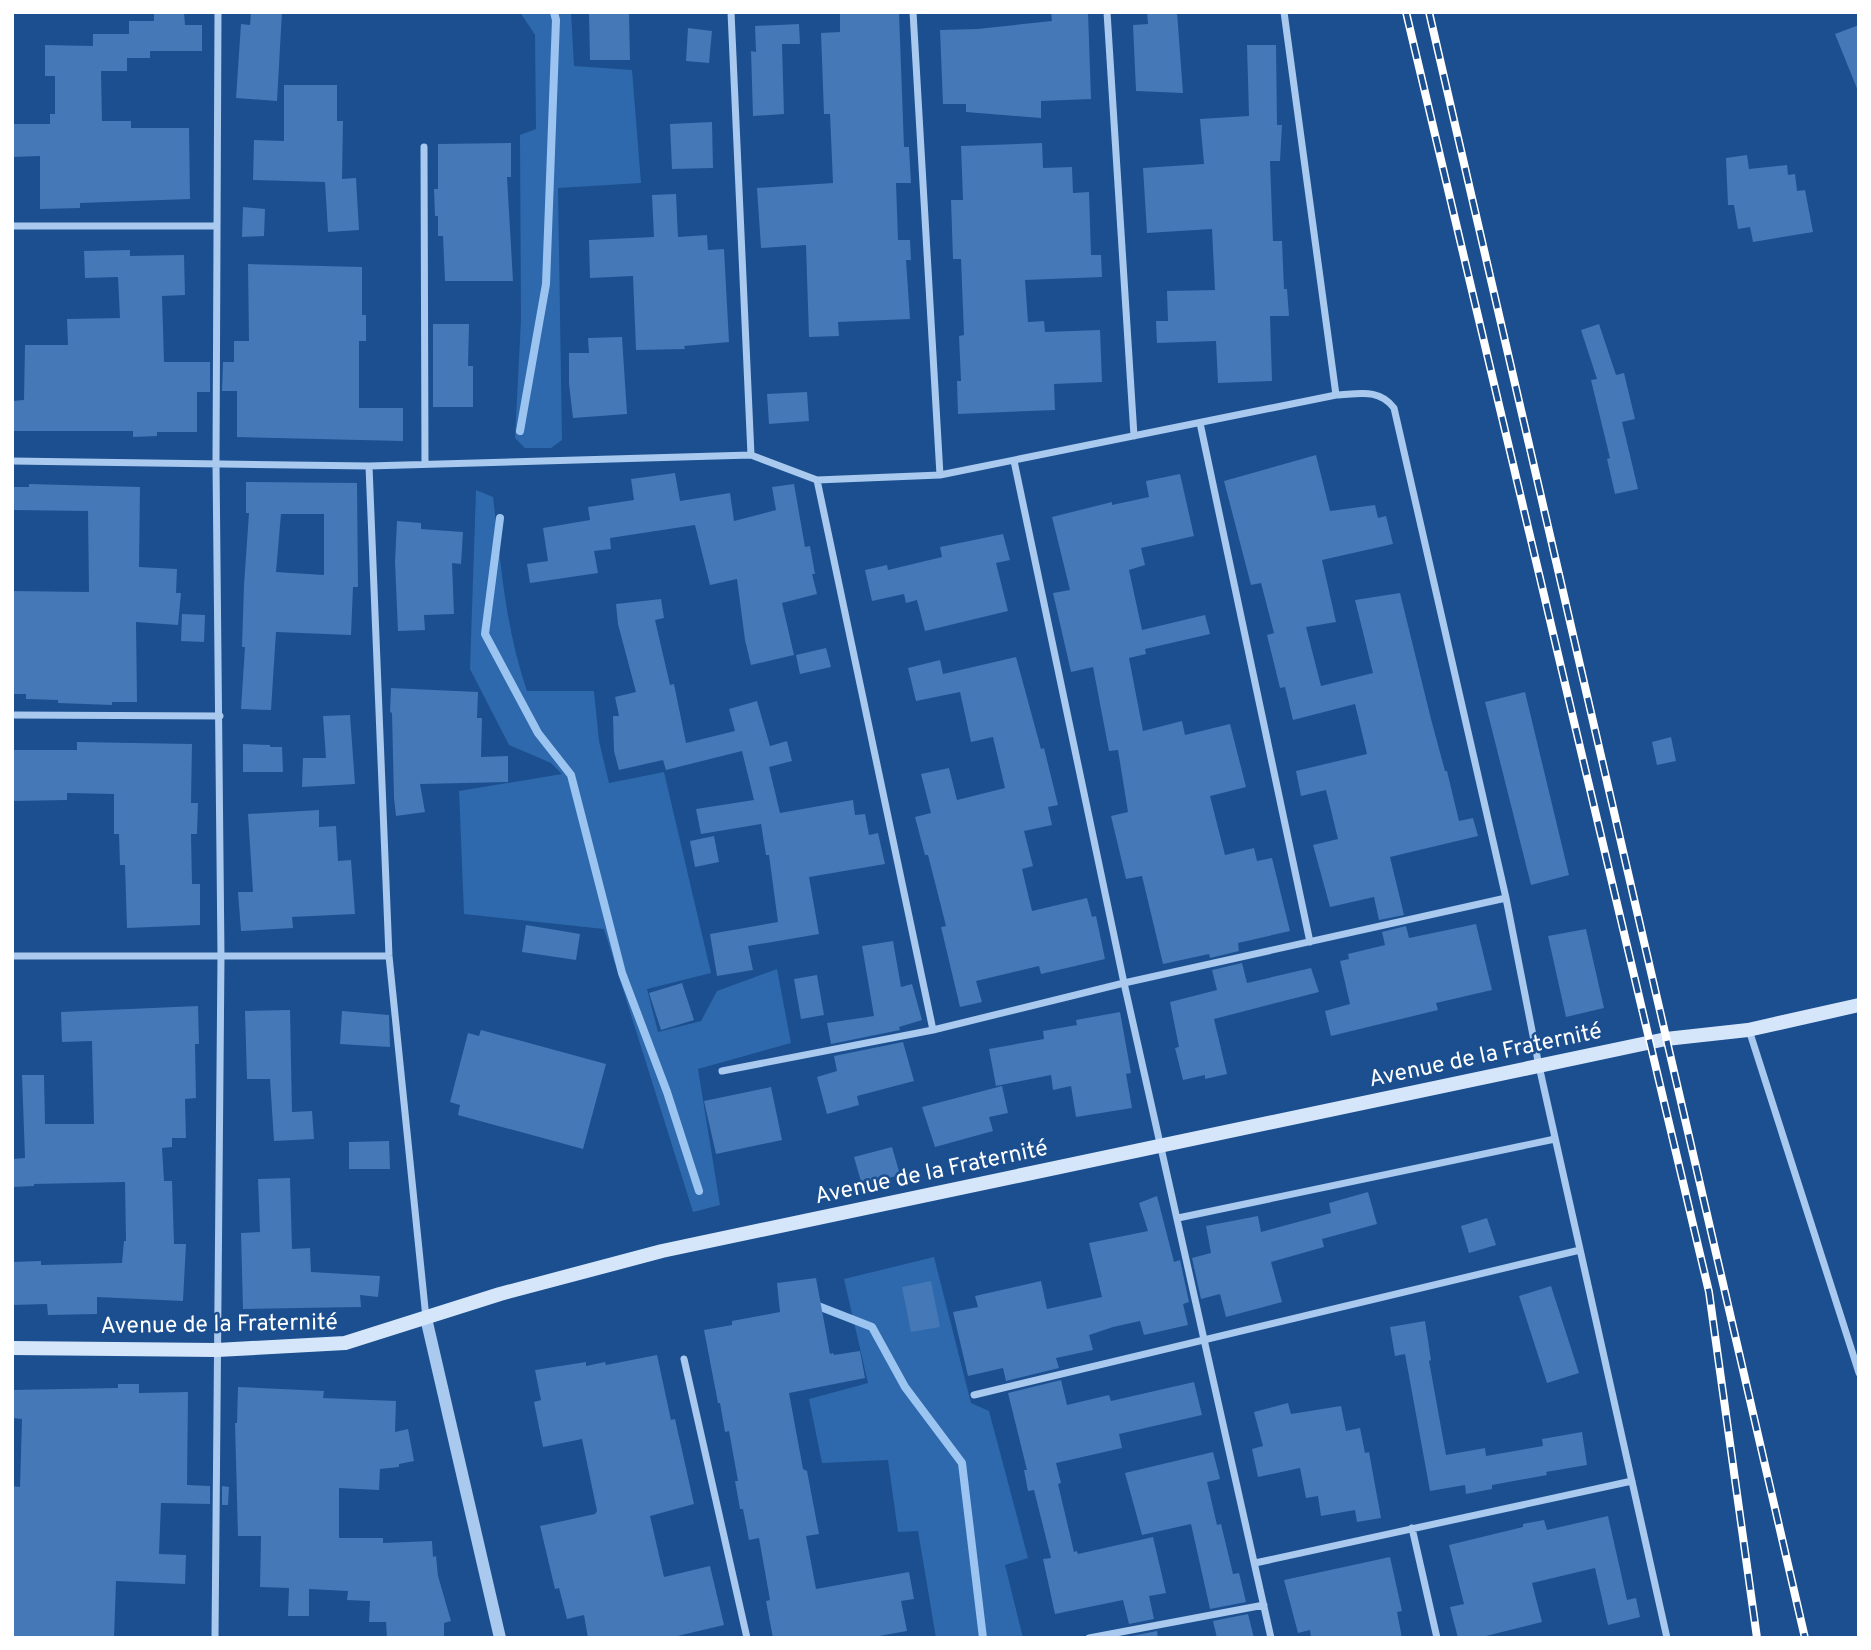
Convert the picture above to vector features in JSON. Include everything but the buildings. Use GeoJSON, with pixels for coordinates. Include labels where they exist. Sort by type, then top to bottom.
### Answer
{"type":"FeatureCollection","features":[{"type":"Feature","properties":{"kind":"main road","name":"Avenue de la Fraternité"},"geometry":{"type":"LineString","coordinates":[[12,1348],[218,1350],[345,1343],[500,1294],[662,1251],[1666,1039],[1748,1030],[1859,1005]]}},
{"type":"Feature","properties":{"kind":"street"},"geometry":{"type":"LineString","coordinates":[[215,1638],[221,956],[216,463],[218,12]]}},
{"type":"Feature","properties":{"kind":"street"},"geometry":{"type":"LineString","coordinates":[[731,12],[751,455]]}},
{"type":"Feature","properties":{"kind":"street"},"geometry":{"type":"LineString","coordinates":[[913,12],[940,475]]}},
{"type":"Feature","properties":{"kind":"street"},"geometry":{"type":"LineString","coordinates":[[1107,12],[1134,436]]}},
{"type":"Feature","properties":{"kind":"street"},"geometry":{"type":"LineString","coordinates":[[1284,12],[1336,395]]}},
{"type":"Feature","properties":{"kind":"street"},"geometry":{"type":"LineString","coordinates":[[424,147],[425,464]]}},
{"type":"Feature","properties":{"kind":"street"},"geometry":{"type":"LineString","coordinates":[[12,226],[216,226]]}},
{"type":"Feature","properties":{"kind":"street"},"geometry":{"type":"LineString","coordinates":[[12,461],[369,466],[751,455],[817,480],[940,475],[1336,395],[1375,394],[1386,397],[1394,408],[1506,898],[1539,1066],[1667,1638]]}},
{"type":"Feature","properties":{"kind":"street"},"geometry":{"type":"LineString","coordinates":[[1200,423],[1310,942]]}},
{"type":"Feature","properties":{"kind":"street"},"geometry":{"type":"LineString","coordinates":[[1014,461],[1124,983],[1271,1638]]}},
{"type":"Feature","properties":{"kind":"street"},"geometry":{"type":"LineString","coordinates":[[369,466],[389,956],[426,1318],[500,1638]]}},
{"type":"Feature","properties":{"kind":"street"},"geometry":{"type":"LineString","coordinates":[[817,480],[933,1030]]}},
{"type":"Feature","properties":{"kind":"street"},"geometry":{"type":"LineString","coordinates":[[12,715],[220,716]]}},
{"type":"Feature","properties":{"kind":"street"},"geometry":{"type":"LineString","coordinates":[[722,1071],[933,1030],[1124,983],[1506,898]]}},
{"type":"Feature","properties":{"kind":"street"},"geometry":{"type":"LineString","coordinates":[[12,956],[389,956]]}},
{"type":"Feature","properties":{"kind":"street"},"geometry":{"type":"LineString","coordinates":[[1748,1030],[1859,1373]]}},
{"type":"Feature","properties":{"kind":"street"},"geometry":{"type":"LineString","coordinates":[[1178,1218],[1555,1139]]}},
{"type":"Feature","properties":{"kind":"street"},"geometry":{"type":"LineString","coordinates":[[974,1395],[1580,1250]]}},
{"type":"Feature","properties":{"kind":"street"},"geometry":{"type":"LineString","coordinates":[[684,1359],[747,1638]]}},
{"type":"Feature","properties":{"kind":"street"},"geometry":{"type":"LineString","coordinates":[[1255,1563],[1632,1481]]}},
{"type":"Feature","properties":{"kind":"street"},"geometry":{"type":"LineString","coordinates":[[1412,1528],[1437,1638]]}},
{"type":"Feature","properties":{"kind":"street"},"geometry":{"type":"LineString","coordinates":[[1089,1638],[1264,1605]]}},
{"type":"Feature","properties":{"kind":"shaded area"},"geometry":{"type":"Polygon","coordinates":[[[520,12],[571,12],[574,66],[632,70],[641,183],[558,188],[562,440],[551,448],[525,448],[515,438],[521,320],[520,135],[536,129],[535,35],[520,12]]]}},
{"type":"Feature","properties":{"kind":"shaded area"},"geometry":{"type":"Polygon","coordinates":[[[476,490],[493,497],[509,619],[527,691],[594,691],[599,741],[609,783],[664,772],[711,973],[647,989],[658,1032],[701,1021],[717,991],[777,969],[791,1043],[698,1069],[720,1205],[693,1212],[604,929],[464,914],[459,791],[562,774],[551,763],[509,745],[470,669],[476,490]]]}},
{"type":"Feature","properties":{"kind":"shaded area"},"geometry":{"type":"Polygon","coordinates":[[[934,1257],[971,1403],[989,1411],[1028,1558],[1005,1565],[1023,1638],[936,1638],[918,1531],[898,1532],[888,1460],[822,1463],[809,1399],[868,1383],[844,1279],[934,1257]]]}},
{"type":"Feature","properties":{"kind":"waterway"},"geometry":{"type":"LineString","coordinates":[[520,431],[546,284],[556,20],[554,12]]}},
{"type":"Feature","properties":{"kind":"waterway"},"geometry":{"type":"LineString","coordinates":[[500,518],[485,634],[538,733],[571,775],[622,973],[667,1092],[699,1191]]}},
{"type":"Feature","properties":{"kind":"waterway"},"geometry":{"type":"LineString","coordinates":[[813,1304],[872,1327],[905,1387],[962,1463],[983,1638]]}},
{"type":"Feature","properties":{"kind":"railway"},"geometry":{"type":"LineString","coordinates":[[1406,12],[1709,1292],[1757,1638]]}},
{"type":"Feature","properties":{"kind":"railway"},"geometry":{"type":"LineString","coordinates":[[1429,12],[1805,1638]]}}]}
